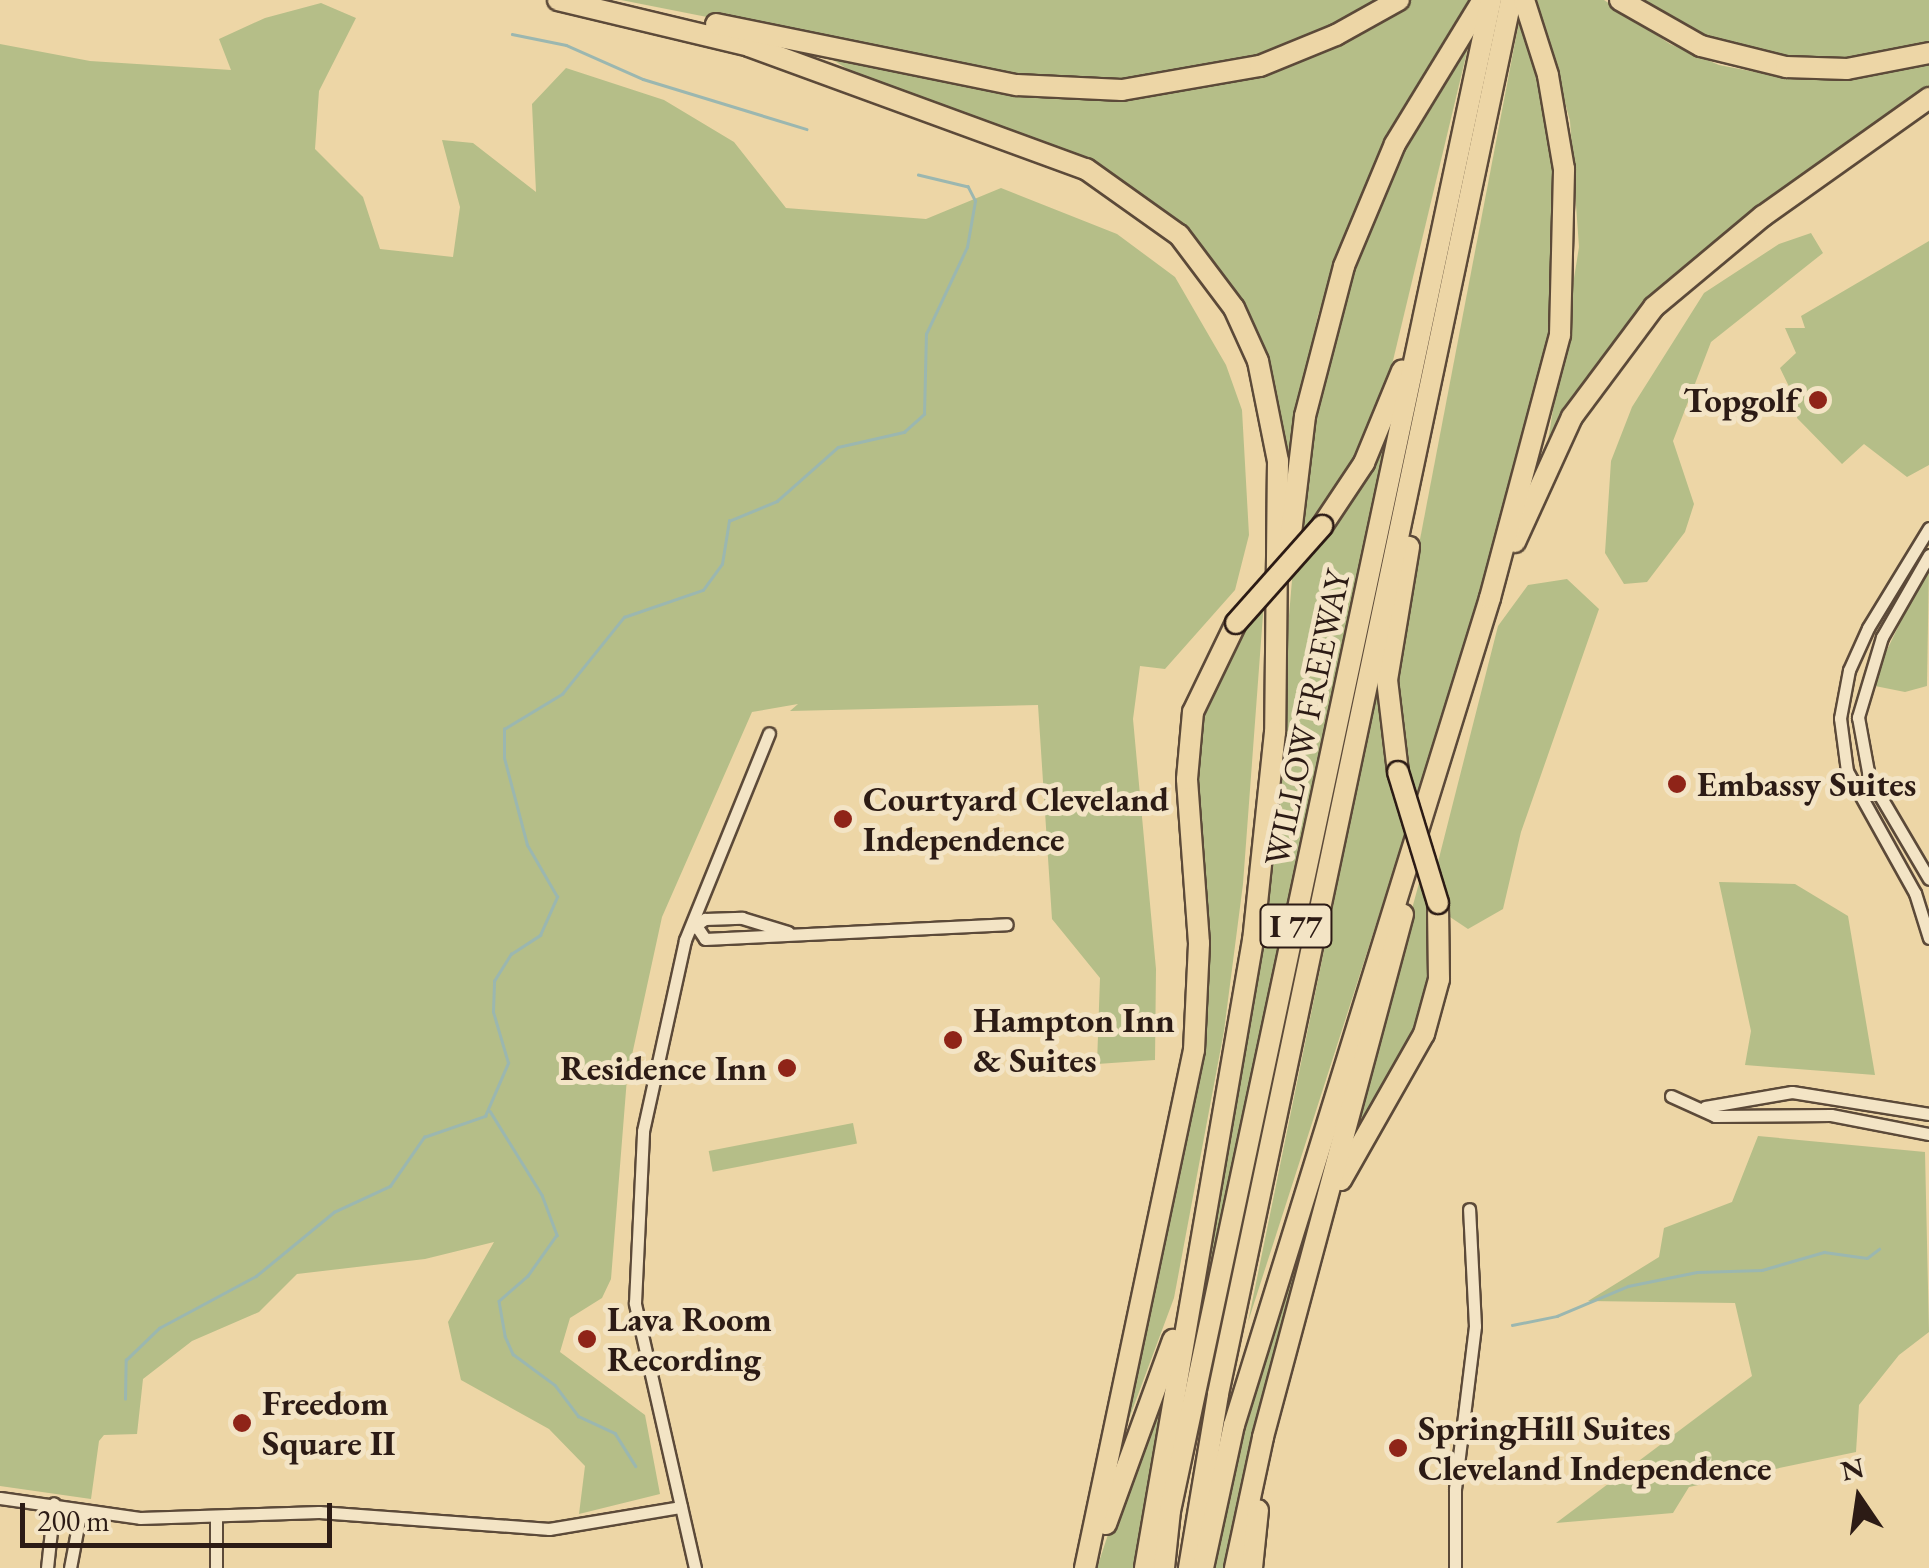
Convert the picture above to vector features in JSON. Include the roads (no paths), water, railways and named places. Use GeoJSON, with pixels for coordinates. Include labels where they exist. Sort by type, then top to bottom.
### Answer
{"type":"FeatureCollection","features":[{"type":"Feature","properties":{"kind":"highway"},"geometry":{"type":"LineString","coordinates":[[562,0],[988,80],[1087,91],[1190,83],[1260,66],[1336,36],[1399,0]]}},
{"type":"Feature","properties":{"kind":"highway"},"geometry":{"type":"LineString","coordinates":[[562,0],[714,36],[988,128],[1086,169],[1179,235],[1248,336],[1275,426],[1275,732],[1253,940],[1145,1568]]}},
{"type":"Feature","properties":{"kind":"highway"},"geometry":{"type":"LineString","coordinates":[[1274,670],[1302,432],[1329,312],[1395,144],[1483,0]]}},
{"type":"Feature","properties":{"kind":"highway","name":"WILLOW FREEWAY"},"geometry":{"type":"LineString","coordinates":[[1190,1568],[1218,1394],[1418,461],[1474,128],[1491,0]]}},
{"type":"Feature","properties":{"kind":"highway","name":"WILLOW FREEWAY"},"geometry":{"type":"LineString","coordinates":[[1164,1568],[1170,1511],[1430,283],[1511,0]]}},
{"type":"Feature","properties":{"kind":"highway"},"geometry":{"type":"LineString","coordinates":[[1203,1568],[1234,1424],[1490,598],[1549,389],[1567,270],[1558,124],[1524,0]]}},
{"type":"Feature","properties":{"kind":"highway"},"geometry":{"type":"LineString","coordinates":[[1620,0],[1701,46],[1786,68],[1847,69],[1929,53]]}},
{"type":"Feature","properties":{"kind":"highway"},"geometry":{"type":"LineString","coordinates":[[1490,598],[1572,417],[1654,307],[1763,216],[1929,98]]}},
{"type":"Feature","properties":{"kind":"highway"},"geometry":{"type":"LineString","coordinates":[[1088,1568],[1194,1050],[1199,943],[1187,779],[1193,712],[1236,623],[1322,526],[1381,427],[1430,283]]}},
{"type":"Feature","properties":{"kind":"highway"},"geometry":{"type":"LineString","coordinates":[[1316,1248],[1347,1167],[1424,1034],[1439,980],[1438,903],[1398,772],[1387,680],[1418,461]]}},
{"type":"Feature","properties":{"kind":"highway"},"geometry":{"type":"LineString","coordinates":[[1235,1568],[1431,791]]}},
{"type":"Feature","properties":{"kind":"highway"},"geometry":{"type":"LineString","coordinates":[[1088,1568],[1172,1344],[1202,1232]]}},
{"type":"Feature","properties":{"kind":"highway"},"geometry":{"type":"LineString","coordinates":[[1252,1568],[1279,1387]]}},
{"type":"Feature","properties":{"kind":"street"},"geometry":{"type":"LineString","coordinates":[[1929,528],[1862,640],[1840,718],[1846,770],[1915,893],[1929,938]]}},
{"type":"Feature","properties":{"kind":"street"},"geometry":{"type":"LineString","coordinates":[[1929,555],[1878,646],[1858,717],[1870,776],[1929,879]]}},
{"type":"Feature","properties":{"kind":"street"},"geometry":{"type":"LineString","coordinates":[[1862,640],[1878,646]]}},
{"type":"Feature","properties":{"kind":"street"},"geometry":{"type":"LineString","coordinates":[[694,1568],[635,1302],[644,1131],[693,928],[770,733]]}},
{"type":"Feature","properties":{"kind":"street"},"geometry":{"type":"LineString","coordinates":[[693,928],[705,919],[742,918],[792,934]]}},
{"type":"Feature","properties":{"kind":"street"},"geometry":{"type":"LineString","coordinates":[[693,928],[705,939],[1007,924]]}},
{"type":"Feature","properties":{"kind":"street"},"geometry":{"type":"LineString","coordinates":[[1776,1093],[1778,1114]]}},
{"type":"Feature","properties":{"kind":"street"},"geometry":{"type":"LineString","coordinates":[[1705,1107],[1776,1093],[1843,1097],[1929,1114]]}},
{"type":"Feature","properties":{"kind":"street"},"geometry":{"type":"LineString","coordinates":[[1671,1096],[1705,1107],[1715,1116],[1852,1117],[1929,1134]]}},
{"type":"Feature","properties":{"kind":"street"},"geometry":{"type":"LineString","coordinates":[[1454,1568],[1455,1489],[1476,1326],[1469,1208]]}},
{"type":"Feature","properties":{"kind":"street"},"geometry":{"type":"LineString","coordinates":[[0,1498],[140,1518],[318,1512],[549,1529],[681,1507]]}},
{"type":"Feature","properties":{"kind":"street"},"geometry":{"type":"LineString","coordinates":[[47,1568],[54,1503]]}},
{"type":"Feature","properties":{"kind":"street"},"geometry":{"type":"LineString","coordinates":[[70,1568],[81,1510]]}},
{"type":"Feature","properties":{"kind":"street"},"geometry":{"type":"LineString","coordinates":[[216,1516],[216,1568]]}},
{"type":"Feature","properties":{"kind":"waterway"},"geometry":{"type":"LineString","coordinates":[[512,34],[566,45],[643,79],[807,129]]}},
{"type":"Feature","properties":{"kind":"waterway"},"geometry":{"type":"LineString","coordinates":[[125,1399],[126,1360],[159,1328],[256,1276],[334,1212],[390,1186],[424,1137],[485,1116],[508,1063],[493,1012],[494,981],[511,954],[540,935],[557,897],[527,845],[504,758],[504,729],[562,694],[624,617],[703,590],[722,564],[729,521],[777,501],[838,447],[904,432],[924,414],[926,334],[967,247],[975,201],[968,187],[918,175]]}},
{"type":"Feature","properties":{"kind":"waterway"},"geometry":{"type":"LineString","coordinates":[[490,1111],[542,1195],[557,1235],[528,1276],[499,1301],[505,1336],[513,1354],[555,1385],[578,1416],[615,1433],[636,1466]]}},
{"type":"Feature","properties":{"kind":"waterway"},"geometry":{"type":"LineString","coordinates":[[1512,1325],[1557,1316],[1628,1286],[1697,1272],[1762,1270],[1824,1252],[1867,1258],[1879,1249]]}},
{"type":"Feature","properties":{"kind":"place","name":"Topgolf"},"geometry":{"type":"Point","coordinates":[1818,400]}},
{"type":"Feature","properties":{"kind":"place","name":"Embassy Suites"},"geometry":{"type":"Point","coordinates":[1677,784]}},
{"type":"Feature","properties":{"kind":"place","name":"Courtyard Cleveland Independence"},"geometry":{"type":"Point","coordinates":[843,819]}},
{"type":"Feature","properties":{"kind":"place","name":"Hampton Inn & Suites"},"geometry":{"type":"Point","coordinates":[953,1040]}},
{"type":"Feature","properties":{"kind":"place","name":"Residence Inn"},"geometry":{"type":"Point","coordinates":[787,1068]}},
{"type":"Feature","properties":{"kind":"place","name":"Lava Room Recording"},"geometry":{"type":"Point","coordinates":[587,1339]}},
{"type":"Feature","properties":{"kind":"place","name":"Freedom Square II"},"geometry":{"type":"Point","coordinates":[242,1423]}},
{"type":"Feature","properties":{"kind":"place","name":"SpringHill Suites Cleveland Independence"},"geometry":{"type":"Point","coordinates":[1398,1448]}}]}
